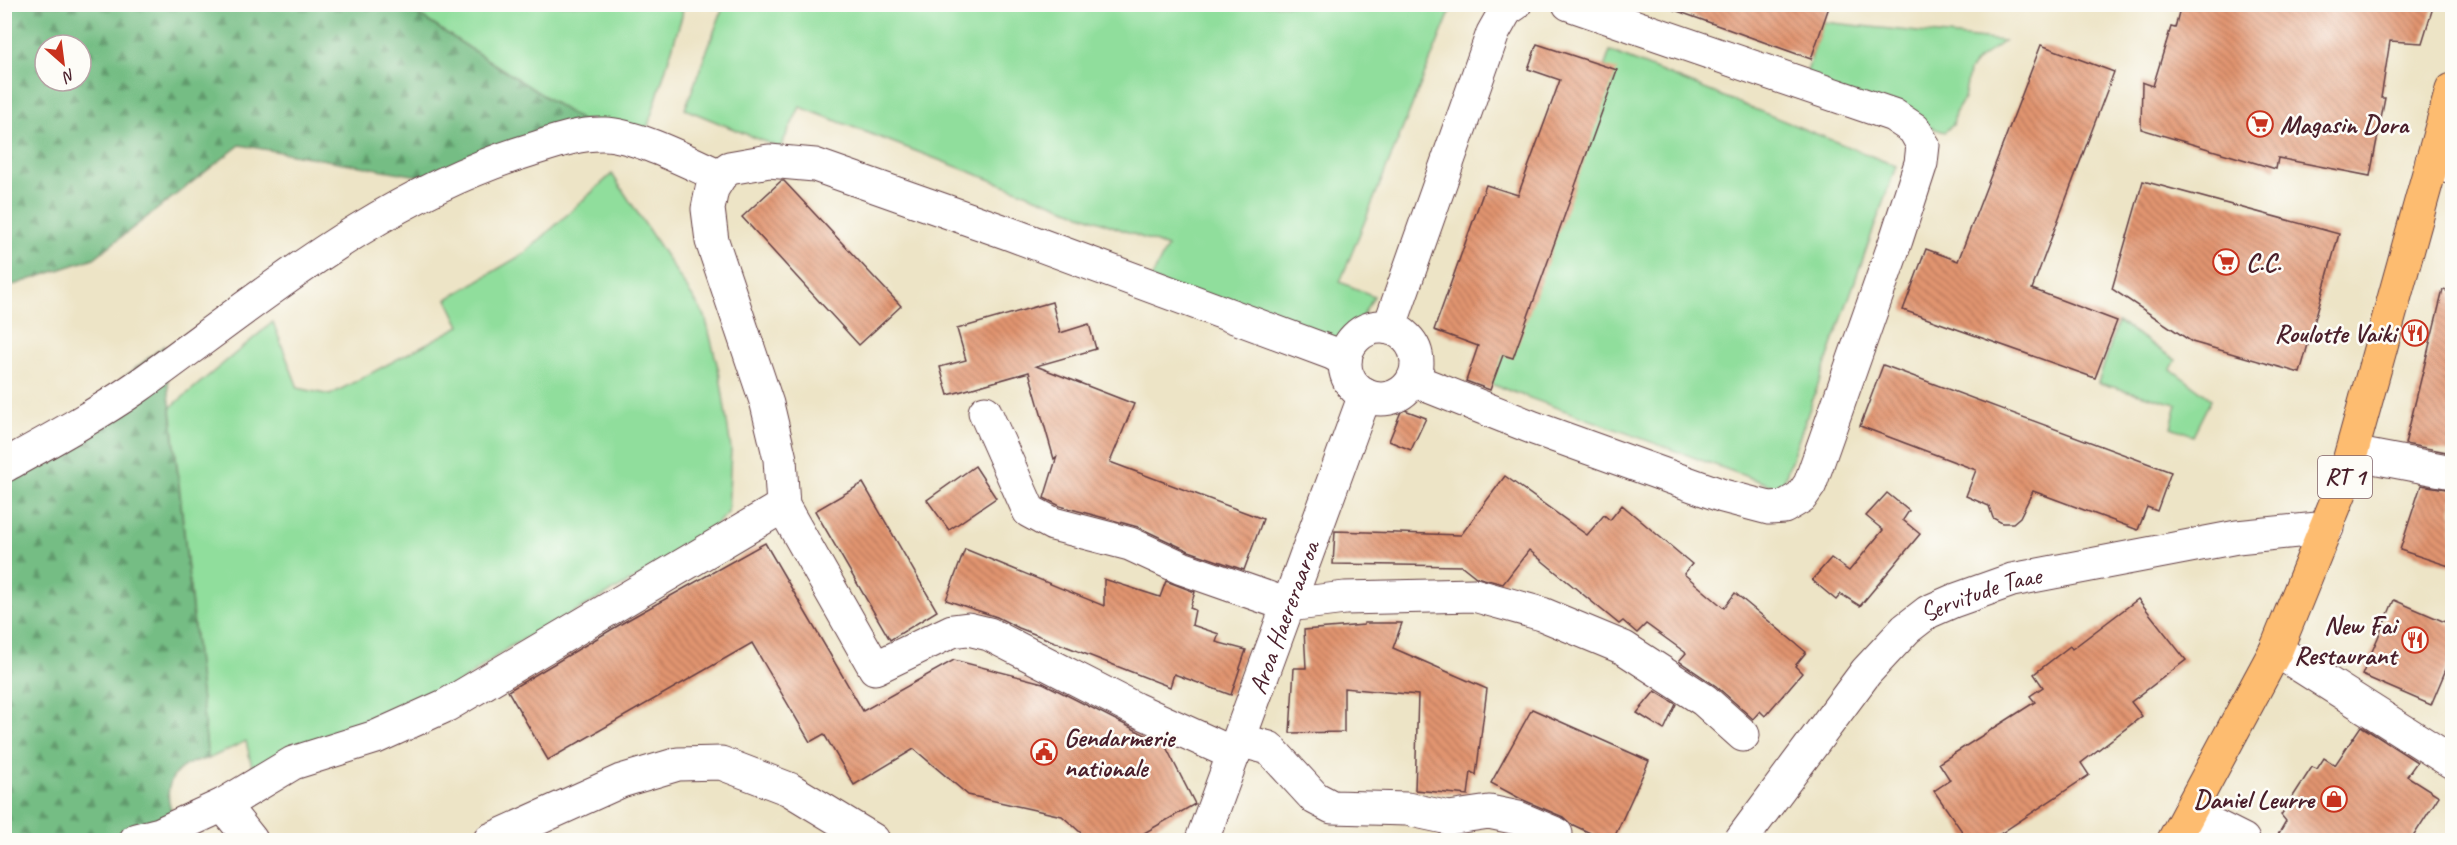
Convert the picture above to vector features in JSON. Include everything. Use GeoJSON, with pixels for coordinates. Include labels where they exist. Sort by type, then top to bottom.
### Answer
{"type":"FeatureCollection","features":[{"type":"Feature","properties":{"kind":"main road","name":"RT 1"},"geometry":{"type":"LineString","coordinates":[[2181,827],[2276,650],[2327,528],[2442,165],[2452,90]]}},
{"type":"Feature","properties":{"kind":"street"},"geometry":{"type":"LineString","coordinates":[[1389,328],[1492,33],[1506,10],[1515,4]]}},
{"type":"Feature","properties":{"kind":"street"},"geometry":{"type":"LineString","coordinates":[[1413,380],[1534,428],[1723,496],[1769,508],[1784,507],[1801,497],[1810,484],[1896,240],[1921,163],[1923,145],[1914,129],[1893,115],[1569,4]]}},
{"type":"Feature","properties":{"kind":"street"},"geometry":{"type":"LineString","coordinates":[[4,466],[134,388],[353,232],[432,188],[503,158],[578,135],[608,134],[651,146],[720,176]]}},
{"type":"Feature","properties":{"kind":"street"},"geometry":{"type":"LineString","coordinates":[[1345,360],[1332,353],[1008,232],[815,165],[769,161],[729,168],[720,176],[712,189],[708,209],[712,241],[766,404],[780,459],[783,506],[875,669],[952,631],[968,629],[989,634],[1135,709],[1236,747],[1269,748],[1315,798],[1332,807],[1407,809],[1449,818],[1489,812],[1518,818],[1556,834]]}},
{"type":"Feature","properties":{"kind":"street"},"geometry":{"type":"LineString","coordinates":[[1372,328],[1389,328],[1405,336],[1413,345],[1417,356],[1417,367],[1413,380],[1407,388],[1386,399],[1373,400],[1353,387],[1347,376],[1346,352],[1352,341],[1361,333],[1372,328]]}},
{"type":"Feature","properties":{"kind":"street","name":"Aroa Haereraaroa"},"geometry":{"type":"LineString","coordinates":[[1202,840],[1365,395]]}},
{"type":"Feature","properties":{"kind":"street"},"geometry":{"type":"LineString","coordinates":[[986,412],[1029,510],[1053,524],[1130,544],[1182,568],[1288,605],[1346,598],[1474,596],[1542,614],[1624,648],[1704,700],[1743,735]]}},
{"type":"Feature","properties":{"kind":"street"},"geometry":{"type":"LineString","coordinates":[[2352,453],[2452,472]]}},
{"type":"Feature","properties":{"kind":"street"},"geometry":{"type":"LineString","coordinates":[[136,840],[160,834],[224,806],[293,764],[376,737],[447,705],[783,506]]}},
{"type":"Feature","properties":{"kind":"street","name":"Servitude Taae"},"geometry":{"type":"LineString","coordinates":[[1744,839],[1866,672],[1906,629],[1928,612],[2012,580],[2237,537],[2327,528]]}},
{"type":"Feature","properties":{"kind":"street"},"geometry":{"type":"LineString","coordinates":[[2276,650],[2452,762]]}},
{"type":"Feature","properties":{"kind":"street"},"geometry":{"type":"LineString","coordinates":[[490,840],[621,781],[678,764],[721,763],[789,789],[873,840]]}},
{"type":"Feature","properties":{"kind":"street"},"geometry":{"type":"LineString","coordinates":[[224,806],[251,840]]}},
{"type":"Feature","properties":{"kind":"street"},"geometry":{"type":"LineString","coordinates":[[2181,827],[2242,840]]}},
{"type":"Feature","properties":{"kind":"green space"},"geometry":{"type":"Polygon","coordinates":[[[5,5],[403,5],[607,137],[424,177],[240,145],[94,258],[5,288],[5,5]]]}},
{"type":"Feature","properties":{"kind":"green space"},"geometry":{"type":"Polygon","coordinates":[[[403,5],[683,5],[682,16],[643,142],[607,137],[403,5]]]}},
{"type":"Feature","properties":{"kind":"green space"},"geometry":{"type":"Polygon","coordinates":[[[724,5],[1453,5],[1340,282],[1374,296],[1353,332],[1321,349],[1151,279],[1167,247],[800,107],[780,148],[685,109],[724,5]]]}},
{"type":"Feature","properties":{"kind":"green space"},"geometry":{"type":"Polygon","coordinates":[[[1823,22],[2004,41],[1978,60],[1969,71],[1964,99],[1955,113],[1953,125],[1944,132],[1803,84],[1823,22]]]}},
{"type":"Feature","properties":{"kind":"green space"},"geometry":{"type":"Polygon","coordinates":[[[1610,51],[1896,166],[1781,489],[1491,384],[1610,51]]]}},
{"type":"Feature","properties":{"kind":"green space"},"geometry":{"type":"Polygon","coordinates":[[[612,174],[705,316],[720,376],[731,449],[728,513],[687,551],[509,647],[458,684],[316,758],[252,767],[246,741],[208,759],[171,407],[273,322],[298,388],[330,395],[460,326],[447,299],[525,253],[612,174]]]}},
{"type":"Feature","properties":{"kind":"green space"},"geometry":{"type":"Polygon","coordinates":[[[2118,322],[2176,360],[2171,369],[2211,399],[2193,435],[2171,427],[2177,404],[2098,383],[2118,322]]]}},
{"type":"Feature","properties":{"kind":"green space"},"geometry":{"type":"Polygon","coordinates":[[[164,346],[208,759],[186,766],[172,778],[168,797],[175,819],[126,838],[113,840],[5,840],[5,463],[23,457],[164,346]]]}},
{"type":"Feature","properties":{"kind":"building"},"geometry":{"type":"Polygon","coordinates":[[[1670,4],[1830,4],[1811,59],[1669,8],[1670,4]]]}},
{"type":"Feature","properties":{"kind":"building"},"geometry":{"type":"Polygon","coordinates":[[[2181,4],[2434,4],[2422,43],[2390,41],[2381,98],[2385,98],[2370,176],[2278,158],[2276,169],[2141,129],[2142,82],[2153,86],[2171,27],[2175,28],[2181,4]]]}},
{"type":"Feature","properties":{"kind":"building"},"geometry":{"type":"Polygon","coordinates":[[[1537,44],[1617,70],[1513,358],[1503,355],[1490,390],[1466,381],[1478,346],[1434,330],[1486,185],[1518,195],[1560,80],[1528,69],[1537,44]]]}},
{"type":"Feature","properties":{"kind":"building"},"geometry":{"type":"Polygon","coordinates":[[[2041,45],[2114,72],[2032,289],[2117,321],[2095,378],[1903,310],[1926,249],[1958,261],[2041,45]]]}},
{"type":"Feature","properties":{"kind":"building"},"geometry":{"type":"Polygon","coordinates":[[[781,181],[784,181],[901,306],[859,345],[742,217],[781,181]]]}},
{"type":"Feature","properties":{"kind":"building","name":"C.C."},"geometry":{"type":"Polygon","coordinates":[[[2143,181],[2339,234],[2300,373],[2192,342],[2112,289],[2143,181]]]}},
{"type":"Feature","properties":{"kind":"building"},"geometry":{"type":"Polygon","coordinates":[[[2443,290],[2452,292],[2452,453],[2405,444],[2443,290]]]}},
{"type":"Feature","properties":{"kind":"building"},"geometry":{"type":"Polygon","coordinates":[[[1052,302],[1060,333],[1089,324],[1096,349],[1036,366],[1134,404],[1110,462],[1263,519],[1244,570],[1189,551],[1138,527],[1060,506],[1044,498],[1057,456],[1054,459],[1029,372],[948,395],[940,367],[966,360],[957,329],[1052,302]]]}},
{"type":"Feature","properties":{"kind":"building"},"geometry":{"type":"Polygon","coordinates":[[[1883,365],[2171,472],[2157,511],[2147,507],[2138,530],[2033,491],[2020,517],[2013,523],[2002,523],[1993,518],[1989,506],[1966,496],[1976,470],[1860,426],[1883,365]]]}},
{"type":"Feature","properties":{"kind":"building"},"geometry":{"type":"Polygon","coordinates":[[[1402,409],[1426,418],[1411,450],[1389,441],[1402,409]]]}},
{"type":"Feature","properties":{"kind":"building"},"geometry":{"type":"Polygon","coordinates":[[[975,466],[996,498],[949,530],[927,500],[975,466]]]}},
{"type":"Feature","properties":{"kind":"building"},"geometry":{"type":"Polygon","coordinates":[[[1505,476],[1587,535],[1604,515],[1610,520],[1622,505],[1692,564],[1684,574],[1724,608],[1735,593],[1806,652],[1795,666],[1802,673],[1765,716],[1760,711],[1753,719],[1716,686],[1679,661],[1686,653],[1646,624],[1637,633],[1623,621],[1619,624],[1529,550],[1503,584],[1476,577],[1462,566],[1333,564],[1335,531],[1461,535],[1505,476]]]}},
{"type":"Feature","properties":{"kind":"building"},"geometry":{"type":"Polygon","coordinates":[[[863,483],[937,611],[890,640],[815,511],[863,483]]]}},
{"type":"Feature","properties":{"kind":"building"},"geometry":{"type":"Polygon","coordinates":[[[2421,485],[2452,490],[2452,567],[2400,550],[2421,485]]]}},
{"type":"Feature","properties":{"kind":"building"},"geometry":{"type":"Polygon","coordinates":[[[1887,493],[1909,511],[1903,520],[1920,534],[1860,606],[1841,594],[1836,600],[1812,580],[1831,558],[1849,571],[1883,530],[1866,516],[1887,493]]]}},
{"type":"Feature","properties":{"kind":"building"},"geometry":{"type":"Polygon","coordinates":[[[765,543],[863,711],[954,660],[1043,683],[1165,745],[1195,804],[1132,840],[1089,840],[1062,816],[968,795],[914,749],[854,785],[824,734],[810,742],[752,643],[548,760],[508,691],[765,543]]]}},
{"type":"Feature","properties":{"kind":"building","name":"Gendarmerie nationale"},"geometry":{"type":"Polygon","coordinates":[[[965,549],[1104,606],[1104,579],[1160,597],[1166,581],[1195,592],[1190,608],[1195,610],[1192,625],[1219,634],[1216,642],[1246,650],[1231,695],[1174,674],[1170,687],[1019,628],[997,617],[946,600],[965,549]]]}},
{"type":"Feature","properties":{"kind":"building"},"geometry":{"type":"Polygon","coordinates":[[[2138,599],[2186,660],[2131,702],[2142,716],[2081,763],[2089,775],[1991,840],[1968,840],[1934,791],[1950,780],[1939,763],[2035,702],[2030,696],[2043,687],[2034,674],[2070,646],[2072,649],[2138,599]]]}},
{"type":"Feature","properties":{"kind":"building","name":"New Fai Restaurant"},"geometry":{"type":"Polygon","coordinates":[[[2394,600],[2452,625],[2452,655],[2431,705],[2362,675],[2394,600]]]}},
{"type":"Feature","properties":{"kind":"building"},"geometry":{"type":"Polygon","coordinates":[[[1364,623],[1402,623],[1393,648],[1487,689],[1476,775],[1471,772],[1468,795],[1415,790],[1418,695],[1344,688],[1344,732],[1290,733],[1294,668],[1306,668],[1304,630],[1364,625],[1364,623]]]}},
{"type":"Feature","properties":{"kind":"building"},"geometry":{"type":"Polygon","coordinates":[[[1655,691],[1676,704],[1664,730],[1637,713],[1655,691]]]}},
{"type":"Feature","properties":{"kind":"building"},"geometry":{"type":"Polygon","coordinates":[[[1532,709],[1649,761],[1613,840],[1605,840],[1491,783],[1532,709]]]}},
{"type":"Feature","properties":{"kind":"building"},"geometry":{"type":"Polygon","coordinates":[[[2361,726],[2417,762],[2407,776],[2439,796],[2411,840],[2275,840],[2286,821],[2281,815],[2312,767],[2317,769],[2324,758],[2335,765],[2361,726]]]}},
{"type":"Feature","properties":{"kind":"place","name":"Magasin Dora"},"geometry":{"type":"Point","coordinates":[2260,124]}},
{"type":"Feature","properties":{"kind":"place","name":"C.C."},"geometry":{"type":"Point","coordinates":[2226,262]}},
{"type":"Feature","properties":{"kind":"place","name":"Roulotte Vaiki"},"geometry":{"type":"Point","coordinates":[2415,333]}},
{"type":"Feature","properties":{"kind":"place","name":"New Fai Restaurant"},"geometry":{"type":"Point","coordinates":[2415,640]}},
{"type":"Feature","properties":{"kind":"place","name":"Gendarmerie nationale"},"geometry":{"type":"Point","coordinates":[1044,752]}},
{"type":"Feature","properties":{"kind":"place","name":"Daniel Leurre"},"geometry":{"type":"Point","coordinates":[2334,799]}}]}
